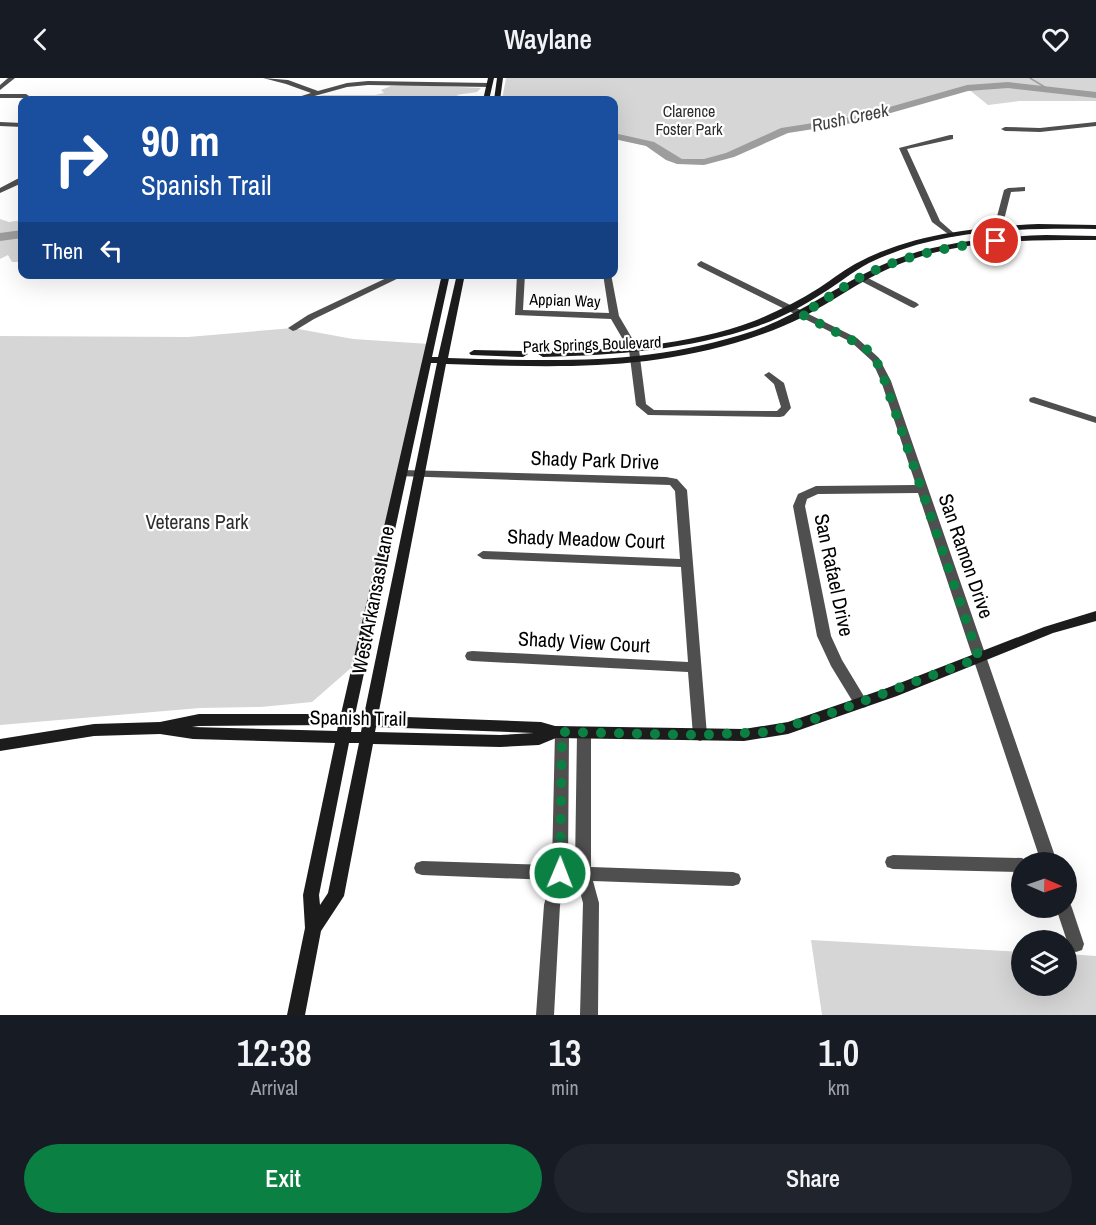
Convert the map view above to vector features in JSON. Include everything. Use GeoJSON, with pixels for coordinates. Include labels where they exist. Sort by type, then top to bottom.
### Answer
{"type":"FeatureCollection","features":[{"type":"Feature","properties":{"kind":"main road"},"geometry":{"type":"LineString","coordinates":[[497,96],[500,78]]}},
{"type":"Feature","properties":{"kind":"main road","name":"Park Springs Boulevard"},"geometry":{"type":"LineString","coordinates":[[427,356],[593,362],[635,355],[726,333],[756,323],[789,308],[867,261],[917,242],[1002,228],[1096,227]]}},
{"type":"Feature","properties":{"kind":"main road"},"geometry":{"type":"LineString","coordinates":[[970,244],[967,239],[977,231]]}},
{"type":"Feature","properties":{"kind":"main road","name":"Park Springs Boulevard"},"geometry":{"type":"LineString","coordinates":[[635,355],[699,350],[779,325],[860,277],[910,257],[970,244],[1020,238],[1096,238]]}},
{"type":"Feature","properties":{"kind":"main road","name":"West Arkansas Lane"},"geometry":{"type":"LineString","coordinates":[[296,1015],[313,928],[311,895],[346,719],[445,279]]}},
{"type":"Feature","properties":{"kind":"main road","name":"West Arkansas Lane"},"geometry":{"type":"LineString","coordinates":[[313,928],[336,896],[460,279]]}},
{"type":"Feature","properties":{"kind":"main road","name":"Spanish Trail"},"geometry":{"type":"LineString","coordinates":[[0,745],[94,730],[160,728],[199,720],[346,719],[540,728],[559,732],[584,733],[700,735],[767,732],[861,703],[1049,630],[1096,616]]}},
{"type":"Feature","properties":{"kind":"main road","name":"Spanish Trail"},"geometry":{"type":"LineString","coordinates":[[160,728],[193,733],[529,740],[539,740],[559,732]]}},
{"type":"Feature","properties":{"kind":"street"},"geometry":{"type":"LineString","coordinates":[[0,88],[12,78]]}},
{"type":"Feature","properties":{"kind":"street"},"geometry":{"type":"LineString","coordinates":[[266,78],[288,82],[317,93]]}},
{"type":"Feature","properties":{"kind":"street"},"geometry":{"type":"LineString","coordinates":[[307,96],[347,85],[368,83],[490,82]]}},
{"type":"Feature","properties":{"kind":"street"},"geometry":{"type":"LineString","coordinates":[[0,96],[26,96]]}},
{"type":"Feature","properties":{"kind":"street"},"geometry":{"type":"LineString","coordinates":[[0,124],[18,125]]}},
{"type":"Feature","properties":{"kind":"street"},"geometry":{"type":"LineString","coordinates":[[1005,129],[1040,130],[1096,124]]}},
{"type":"Feature","properties":{"kind":"street"},"geometry":{"type":"LineString","coordinates":[[950,137],[903,148],[936,222],[952,235]]}},
{"type":"Feature","properties":{"kind":"street"},"geometry":{"type":"LineString","coordinates":[[0,191],[18,182]]}},
{"type":"Feature","properties":{"kind":"street"},"geometry":{"type":"LineString","coordinates":[[1002,228],[999,224],[1008,190],[1022,189]]}},
{"type":"Feature","properties":{"kind":"street","name":"San Ramon Drive"},"geometry":{"type":"LineString","coordinates":[[701,264],[854,340],[876,360],[886,381],[1046,852]]}},
{"type":"Feature","properties":{"kind":"street"},"geometry":{"type":"LineString","coordinates":[[860,277],[914,305]]}},
{"type":"Feature","properties":{"kind":"street"},"geometry":{"type":"LineString","coordinates":[[293,328],[311,317],[392,279]]}},
{"type":"Feature","properties":{"kind":"street","name":"Appian Way"},"geometry":{"type":"LineString","coordinates":[[521,279],[518,314],[614,316]]}},
{"type":"Feature","properties":{"kind":"street","name":"Appian Way"},"geometry":{"type":"LineString","coordinates":[[608,279],[614,316],[635,355]]}},
{"type":"Feature","properties":{"kind":"street"},"geometry":{"type":"LineString","coordinates":[[635,355],[641,405],[645,410],[658,413],[780,414],[786,408],[778,383],[769,375]]}},
{"type":"Feature","properties":{"kind":"street"},"geometry":{"type":"LineString","coordinates":[[1034,400],[1096,420]]}},
{"type":"Feature","properties":{"kind":"street","name":"Shady Park Drive"},"geometry":{"type":"LineString","coordinates":[[402,474],[673,482],[681,490],[700,735]]}},
{"type":"Feature","properties":{"kind":"street","name":"San Rafael Drive"},"geometry":{"type":"LineString","coordinates":[[861,703],[836,662],[824,636],[800,507],[802,497],[816,490],[922,489]]}},
{"type":"Feature","properties":{"kind":"street","name":"Shady Meadow Court"},"geometry":{"type":"LineString","coordinates":[[483,555],[687,563]]}},
{"type":"Feature","properties":{"kind":"street","name":"Shady View Court"},"geometry":{"type":"LineString","coordinates":[[472,656],[695,668]]}},
{"type":"Feature","properties":{"kind":"street"},"geometry":{"type":"LineString","coordinates":[[545,1015],[552,905],[560,873],[559,732]]}},
{"type":"Feature","properties":{"kind":"street"},"geometry":{"type":"LineString","coordinates":[[584,733],[584,874],[591,903],[589,1015]]}},
{"type":"Feature","properties":{"kind":"street"},"geometry":{"type":"LineString","coordinates":[[893,862],[1011,865]]}},
{"type":"Feature","properties":{"kind":"street"},"geometry":{"type":"LineString","coordinates":[[422,868],[733,879]]}},
{"type":"Feature","properties":{"kind":"green space","name":"Clarence Foster Park"},"geometry":{"type":"Polygon","coordinates":[[[506,78],[1096,78],[1096,101],[1019,101],[988,105],[967,88],[859,119],[785,130],[730,155],[704,162],[681,162],[670,158],[650,144],[618,137],[618,96],[503,96],[506,78]]]}},
{"type":"Feature","properties":{"kind":"green space"},"geometry":{"type":"Polygon","coordinates":[[[391,86],[481,88],[477,92],[456,95],[460,96],[319,96],[375,95],[384,93],[381,90],[391,86]]]}},
{"type":"Feature","properties":{"kind":"green space"},"geometry":{"type":"Polygon","coordinates":[[[0,219],[9,222],[18,221],[18,262],[12,262],[8,255],[0,259],[0,219]]]}},
{"type":"Feature","properties":{"kind":"green space","name":"Veterans Park"},"geometry":{"type":"Polygon","coordinates":[[[293,328],[353,339],[429,344],[359,661],[312,702],[261,707],[200,708],[0,725],[0,336],[188,337],[293,328]]]}},
{"type":"Feature","properties":{"kind":"green space"},"geometry":{"type":"Polygon","coordinates":[[[811,940],[1011,951],[1011,996],[1077,996],[1077,955],[1096,956],[1096,1015],[822,1015],[811,940]]]}},
{"type":"Feature","properties":{"kind":"waterway","name":"Rush Creek"},"geometry":{"type":"LineString","coordinates":[[1030,78],[1053,92]]}},
{"type":"Feature","properties":{"kind":"waterway","name":"Rush Creek"},"geometry":{"type":"LineString","coordinates":[[618,137],[650,144],[670,158],[681,162],[704,162],[730,155],[785,130],[859,119],[967,88],[1008,85],[1096,95]]}},
{"type":"Feature","properties":{"kind":"waterway","name":"Rush Creek"},"geometry":{"type":"LineString","coordinates":[[0,237],[18,235]]}},
{"type":"Feature","properties":{"kind":"route"},"geometry":{"type":"LineString","coordinates":[[560,873],[562,732],[700,735],[744,735],[767,732],[818,718],[979,658],[880,367],[865,347],[801,314],[860,277],[899,261],[946,248],[996,241]]}}]}
